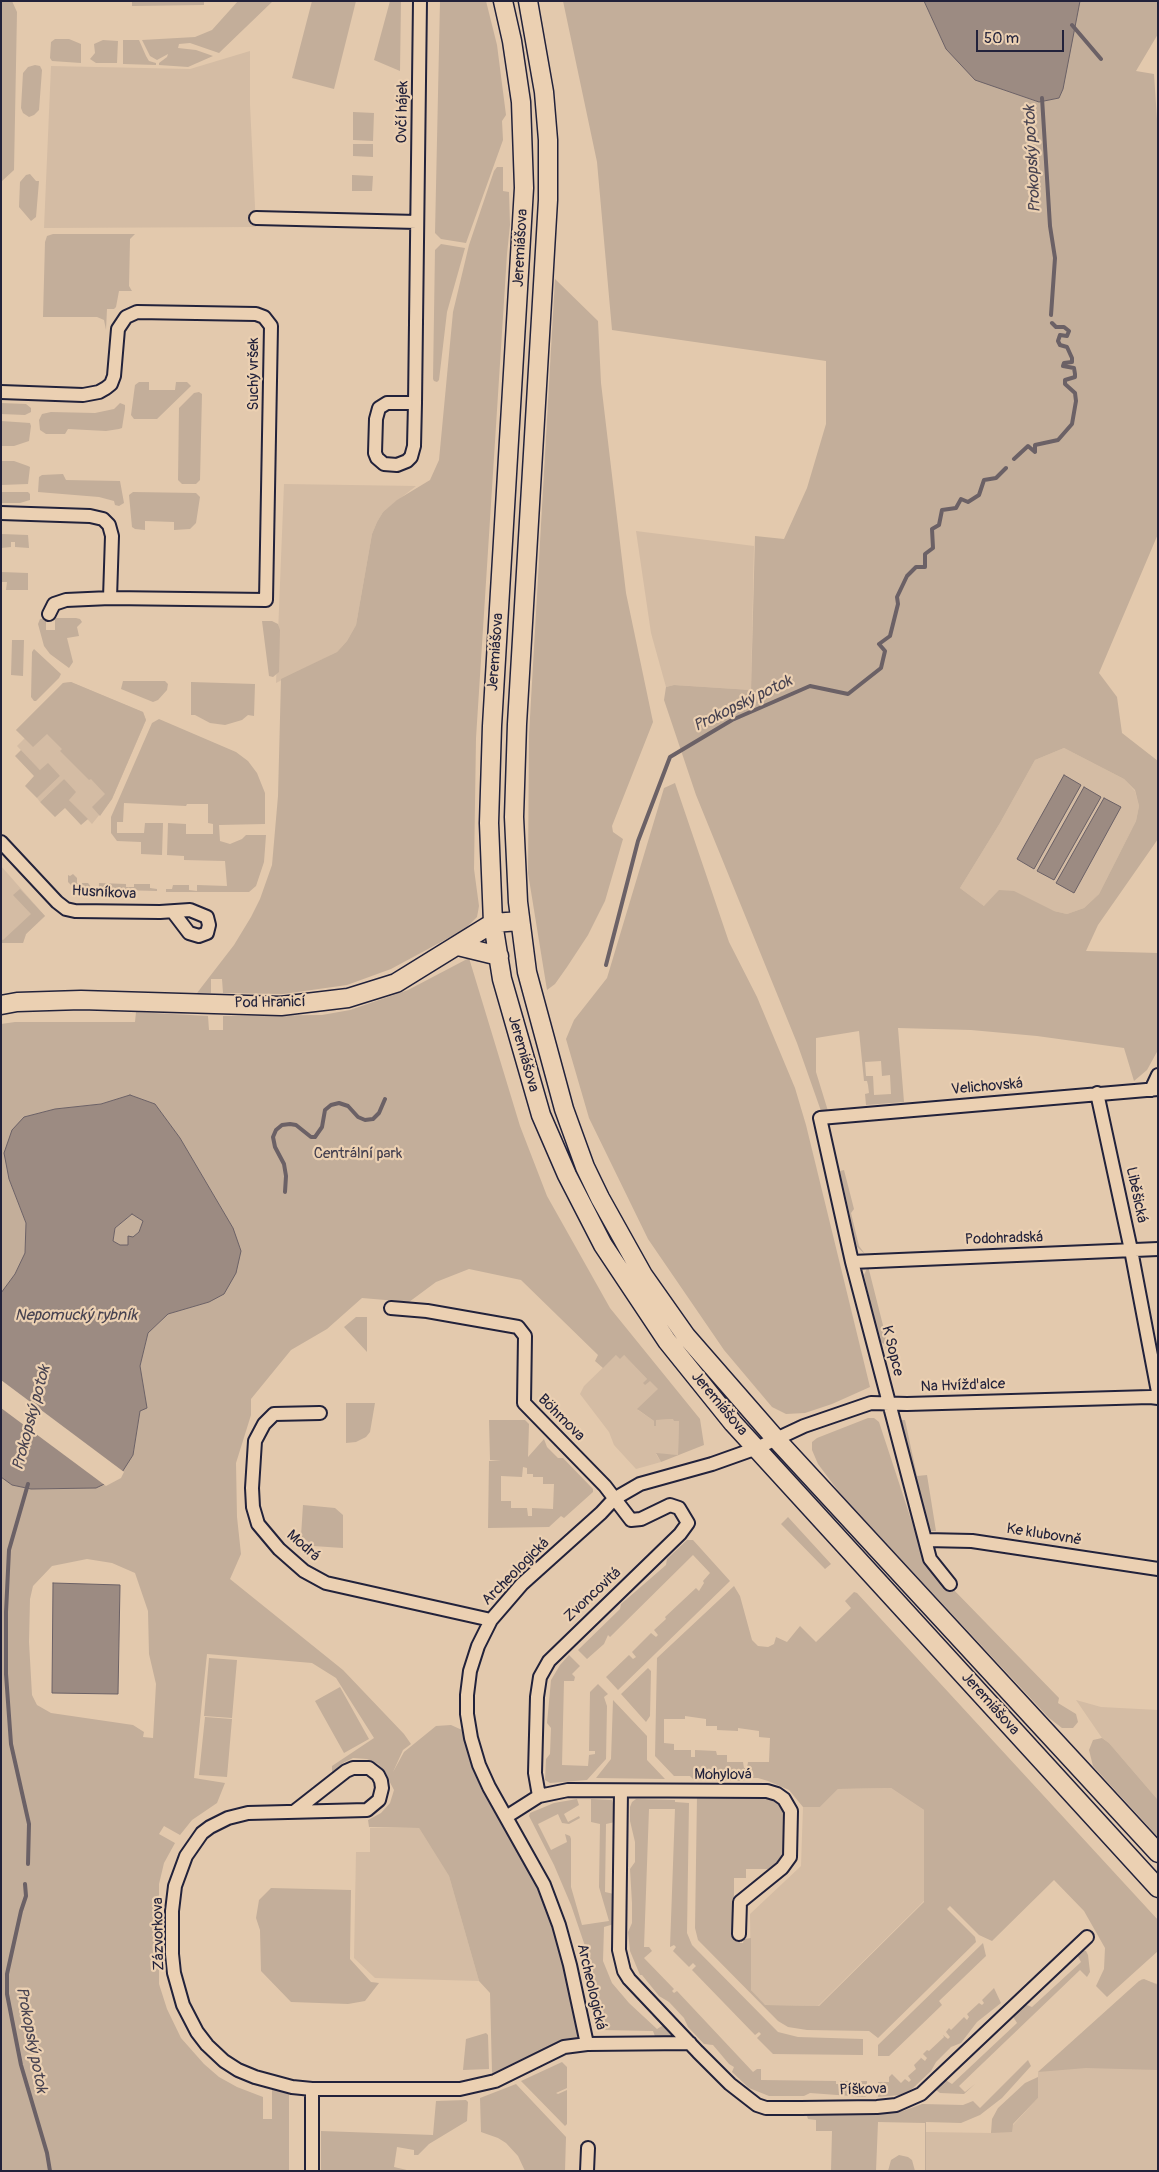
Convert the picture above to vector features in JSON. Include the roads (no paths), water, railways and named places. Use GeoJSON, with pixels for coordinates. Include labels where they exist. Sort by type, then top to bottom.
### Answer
{"type":"FeatureCollection","features":[{"type":"Feature","properties":{"kind":"main road","name":"Jeremiášova"},"geometry":{"type":"LineString","coordinates":[[503,1],[512,41],[521,102],[524,142],[524,188],[492,726],[489,824],[493,923],[502,979],[541,1115],[567,1175],[603,1245],[667,1342],[726,1415],[1158,1888]]}},
{"type":"Feature","properties":{"kind":"main road","name":"Jeremiášova"},"geometry":{"type":"LineString","coordinates":[[528,1],[544,92],[548,140],[548,200],[514,817],[520,921],[527,972],[564,1109],[585,1167],[600,1198],[643,1275],[686,1336],[776,1438],[1158,1852]]}},
{"type":"Feature","properties":{"kind":"main road","name":"Pod Hranicí"},"geometry":{"type":"LineString","coordinates":[[1,1005],[17,1002],[81,1000],[281,1006],[348,998],[396,983],[493,923],[520,921]]}},
{"type":"Feature","properties":{"kind":"main road"},"geometry":{"type":"LineString","coordinates":[[458,946],[499,956]]}},
{"type":"Feature","properties":{"kind":"street","name":"Ovčí hájek"},"geometry":{"type":"LineString","coordinates":[[415,403],[387,403],[379,408],[376,419],[375,453],[377,458],[384,464],[392,466],[402,464],[411,457],[414,446],[415,403],[420,1]]}},
{"type":"Feature","properties":{"kind":"street"},"geometry":{"type":"LineString","coordinates":[[256,218],[417,222]]}},
{"type":"Feature","properties":{"kind":"street","name":"Suchý vršek"},"geometry":{"type":"LineString","coordinates":[[1,392],[83,395],[92,394],[106,388],[111,384],[114,376],[118,329],[122,321],[130,314],[144,312],[250,313],[260,315],[267,320],[270,326],[272,347],[266,600],[110,598],[60,601],[54,604],[49,614]]}},
{"type":"Feature","properties":{"kind":"street"},"geometry":{"type":"LineString","coordinates":[[1,513],[90,516],[103,519],[110,526],[112,536],[110,598]]}},
{"type":"Feature","properties":{"kind":"street","name":"Husníkova"},"geometry":{"type":"LineString","coordinates":[[1,842],[66,908],[75,911],[173,912]]}},
{"type":"Feature","properties":{"kind":"street"},"geometry":{"type":"LineString","coordinates":[[1154,1089],[1158,1075]]}},
{"type":"Feature","properties":{"kind":"street","name":"Velichovská"},"geometry":{"type":"LineString","coordinates":[[820,1118],[1154,1089]]}},
{"type":"Feature","properties":{"kind":"street","name":"Liběšická"},"geometry":{"type":"LineString","coordinates":[[1097,1093],[1131,1250],[1158,1392]]}},
{"type":"Feature","properties":{"kind":"street","name":"K Sopce"},"geometry":{"type":"LineString","coordinates":[[820,1118],[852,1262],[930,1559],[950,1584]]}},
{"type":"Feature","properties":{"kind":"street","name":"Podohradská"},"geometry":{"type":"LineString","coordinates":[[852,1262],[1158,1249]]}},
{"type":"Feature","properties":{"kind":"street","name":"Böhmova"},"geometry":{"type":"LineString","coordinates":[[391,1308],[427,1310],[518,1327],[525,1336],[524,1403],[581,1461],[614,1499]]}},
{"type":"Feature","properties":{"kind":"street","name":"Na Hvížďalce"},"geometry":{"type":"LineString","coordinates":[[776,1438],[804,1426],[871,1403],[1158,1398]]}},
{"type":"Feature","properties":{"kind":"street","name":"Modrá"},"geometry":{"type":"LineString","coordinates":[[320,1413],[274,1414],[264,1424],[255,1441],[252,1488],[253,1508],[258,1524],[279,1548],[304,1571],[326,1583],[491,1620]]}},
{"type":"Feature","properties":{"kind":"street","name":"Archeologická"},"geometry":{"type":"LineString","coordinates":[[586,2044],[570,1965],[559,1925],[544,1885],[479,1764],[471,1738],[467,1714],[467,1695],[470,1672],[478,1646],[491,1620],[522,1584],[614,1499],[640,1484],[712,1464],[757,1448],[776,1438]]}},
{"type":"Feature","properties":{"kind":"street","name":"Zvoncovitá"},"geometry":{"type":"LineString","coordinates":[[540,1796],[535,1773],[537,1697],[540,1677],[549,1661],[680,1534],[688,1523],[679,1508],[670,1505],[641,1519],[631,1520],[614,1499]]}},
{"type":"Feature","properties":{"kind":"street","name":"Ke klubovně"},"geometry":{"type":"LineString","coordinates":[[926,1540],[972,1540],[1158,1569]]}},
{"type":"Feature","properties":{"kind":"street","name":"Zázvorkova"},"geometry":{"type":"LineString","coordinates":[[295,1811],[346,1771],[353,1768],[369,1768],[378,1775],[381,1781],[382,1788],[379,1800],[367,1810],[248,1813],[228,1818],[202,1833],[186,1856],[175,1886],[172,1911],[174,1974],[183,2005],[197,2032],[213,2052],[224,2061],[246,2074],[292,2087],[460,2089],[495,2081],[564,2047],[586,2044]]}},
{"type":"Feature","properties":{"kind":"street","name":"Mohylová"},"geometry":{"type":"LineString","coordinates":[[506,1817],[540,1796],[568,1790],[767,1791],[776,1794],[784,1799],[791,1811],[790,1857],[782,1868],[740,1902],[739,1934]]}},
{"type":"Feature","properties":{"kind":"street","name":"Píškova"},"geometry":{"type":"LineString","coordinates":[[621,1790],[619,1950],[629,1979],[730,2084],[757,2105],[766,2108],[896,2105],[921,2094],[1087,1936]]}},
{"type":"Feature","properties":{"kind":"street"},"geometry":{"type":"LineString","coordinates":[[586,2044],[690,2043]]}},
{"type":"Feature","properties":{"kind":"street"},"geometry":{"type":"LineString","coordinates":[[312,2088],[312,2171]]}},
{"type":"Feature","properties":{"kind":"street"},"geometry":{"type":"LineString","coordinates":[[587,2171],[588,2148]]}},
{"type":"Feature","properties":{"kind":"water"},"geometry":{"type":"Polygon","coordinates":[[[924,1],[1080,1],[1063,89],[1059,98],[1039,102],[975,80],[946,49],[924,1]]]}},
{"type":"Feature","properties":{"kind":"water"},"geometry":{"type":"Polygon","coordinates":[[[1064,775],[1081,785],[1034,869],[1017,859],[1064,775]]]}},
{"type":"Feature","properties":{"kind":"water"},"geometry":{"type":"Polygon","coordinates":[[[1084,787],[1101,797],[1054,880],[1037,871],[1084,787]]]}},
{"type":"Feature","properties":{"kind":"water"},"geometry":{"type":"Polygon","coordinates":[[[1104,798],[1121,807],[1074,893],[1056,883],[1104,798]]]}},
{"type":"Feature","properties":{"kind":"water","name":"Nepomucký rybník"},"geometry":{"type":"Polygon","coordinates":[[[130,1095],[155,1104],[180,1138],[233,1228],[241,1251],[236,1273],[224,1294],[209,1302],[168,1314],[148,1333],[140,1366],[147,1408],[140,1411],[133,1455],[119,1477],[96,1488],[31,1489],[12,1485],[1,1477],[1,1293],[15,1274],[25,1253],[26,1223],[9,1179],[4,1153],[12,1130],[24,1117],[55,1109],[101,1104],[130,1095]],[[132,1214],[115,1228],[113,1241],[120,1245],[128,1245],[128,1236],[133,1237],[139,1232],[143,1221],[132,1214]]]}},
{"type":"Feature","properties":{"kind":"water"},"geometry":{"type":"Polygon","coordinates":[[[53,1583],[120,1585],[118,1694],[52,1693],[53,1583]]]}},
{"type":"Feature","properties":{"kind":"waterway"},"geometry":{"type":"LineString","coordinates":[[1072,25],[1101,59]]}},
{"type":"Feature","properties":{"kind":"waterway","name":"Prokopský potok"},"geometry":{"type":"LineString","coordinates":[[1042,98],[1050,226],[1055,258],[1051,315]]}},
{"type":"Feature","properties":{"kind":"waterway","name":"Prokopský potok"},"geometry":{"type":"LineString","coordinates":[[1014,459],[1028,446],[1035,452],[1035,445],[1058,440],[1072,424],[1076,401],[1075,393],[1065,384],[1065,380],[1075,377],[1074,368],[1063,366],[1064,363],[1072,362],[1072,358],[1067,347],[1060,345],[1058,341],[1060,335],[1067,336],[1069,331],[1064,327],[1056,327],[1052,323]]}},
{"type":"Feature","properties":{"kind":"waterway","name":"Prokopský potok"},"geometry":{"type":"LineString","coordinates":[[606,965],[638,841],[670,757],[732,720],[810,686],[848,694],[881,668],[885,651],[879,644],[890,636],[898,604],[897,597],[907,576],[916,567],[925,567],[925,554],[933,548],[932,529],[939,525],[942,510],[956,508],[961,499],[968,502],[979,495],[984,480],[996,478],[1006,468]]}},
{"type":"Feature","properties":{"kind":"waterway"},"geometry":{"type":"LineString","coordinates":[[285,1192],[286,1176],[284,1164],[275,1147],[273,1137],[276,1130],[282,1125],[296,1125],[311,1137],[315,1137],[322,1127],[325,1110],[331,1105],[339,1103],[348,1106],[358,1117],[365,1120],[373,1119],[379,1113],[385,1099]]}},
{"type":"Feature","properties":{"kind":"waterway","name":"Prokopský potok"},"geometry":{"type":"LineString","coordinates":[[28,1484],[9,1550],[6,1612],[6,1674],[11,1744],[29,1824],[28,1864]]}},
{"type":"Feature","properties":{"kind":"waterway","name":"Prokopský potok"},"geometry":{"type":"LineString","coordinates":[[25,1884],[26,1896],[7,1974],[7,1994],[21,2065],[47,2153],[50,2171]]}},
{"type":"Feature","properties":{"kind":"park label","name":"Centrální park"},"geometry":{"type":"Point","coordinates":[358,1154]}}]}
